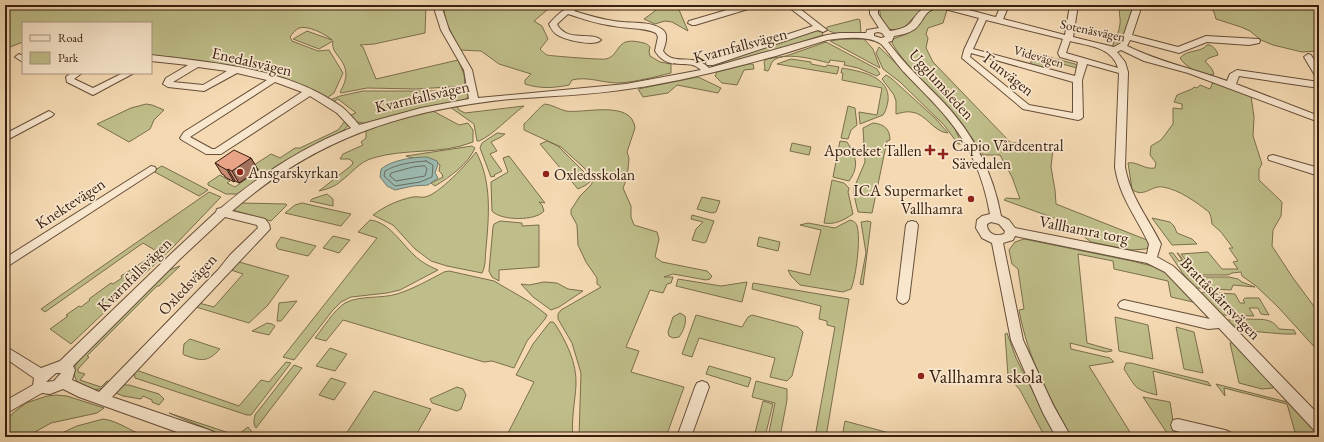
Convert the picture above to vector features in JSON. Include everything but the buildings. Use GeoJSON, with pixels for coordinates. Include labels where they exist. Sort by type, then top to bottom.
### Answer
{"type":"FeatureCollection","features":[{"type":"Feature","properties":{"kind":"street"},"geometry":{"type":"LineString","coordinates":[[437,5],[445,30],[468,70],[474,100]]}},
{"type":"Feature","properties":{"kind":"street"},"geometry":{"type":"LineString","coordinates":[[580,5],[568,11],[553,24],[554,28],[559,33],[576,39],[597,40]]}},
{"type":"Feature","properties":{"kind":"street"},"geometry":{"type":"LineString","coordinates":[[626,5],[632,5]]}},
{"type":"Feature","properties":{"kind":"street"},"geometry":{"type":"LineString","coordinates":[[692,23],[752,5]]}},
{"type":"Feature","properties":{"kind":"street"},"geometry":{"type":"LineString","coordinates":[[790,5],[831,37]]}},
{"type":"Feature","properties":{"kind":"street"},"geometry":{"type":"LineString","coordinates":[[869,5],[871,27],[870,34],[874,40],[886,35]]}},
{"type":"Feature","properties":{"kind":"street","name":"Ugglumsleden"},"geometry":{"type":"LineString","coordinates":[[874,5],[874,14],[898,61],[945,109],[964,133],[982,167],[992,196],[996,219]]}},
{"type":"Feature","properties":{"kind":"street"},"geometry":{"type":"LineString","coordinates":[[998,21],[1005,5]]}},
{"type":"Feature","properties":{"kind":"street"},"geometry":{"type":"LineString","coordinates":[[1074,5],[1068,39],[1062,54],[1124,72]]}},
{"type":"Feature","properties":{"kind":"street"},"geometry":{"type":"LineString","coordinates":[[1122,47],[1126,44],[1138,5]]}},
{"type":"Feature","properties":{"kind":"street","name":"Sotenäsvägen"},"geometry":{"type":"LineString","coordinates":[[886,35],[909,29],[926,9],[937,6],[1111,50],[1122,47],[1147,59],[1183,68],[1270,99],[1319,119]]}},
{"type":"Feature","properties":{"kind":"street"},"geometry":{"type":"LineString","coordinates":[[568,11],[595,20],[615,24],[644,26],[655,29],[662,37],[659,51],[663,57],[675,62],[698,63],[708,67],[819,27]]}},
{"type":"Feature","properties":{"kind":"street","name":"Tunvägen"},"geometry":{"type":"LineString","coordinates":[[983,17],[965,56],[1026,108],[1078,117],[1078,80]]}},
{"type":"Feature","properties":{"kind":"street","name":"Kvarnfallsvägen"},"geometry":{"type":"LineString","coordinates":[[63,367],[221,212],[254,185],[282,166],[312,149],[357,129],[424,109],[474,100],[624,87],[666,80],[708,67],[831,37],[870,34]]}},
{"type":"Feature","properties":{"kind":"street"},"geometry":{"type":"LineString","coordinates":[[1128,37],[1179,50],[1206,39],[1249,42],[1256,41]]}},
{"type":"Feature","properties":{"kind":"street","name":"Videvägen"},"geometry":{"type":"LineString","coordinates":[[968,50],[1078,80]]}},
{"type":"Feature","properties":{"kind":"street"},"geometry":{"type":"LineString","coordinates":[[1111,50],[1121,62],[1124,72],[1120,167],[1121,179],[1130,202],[1155,244],[1150,259]]}},
{"type":"Feature","properties":{"kind":"street"},"geometry":{"type":"LineString","coordinates":[[1308,57],[1319,75]]}},
{"type":"Feature","properties":{"kind":"street","name":"Enedalsvägen"},"geometry":{"type":"LineString","coordinates":[[153,59],[236,70],[274,79],[309,92],[325,100],[353,123],[357,129]]}},
{"type":"Feature","properties":{"kind":"street"},"geometry":{"type":"LineString","coordinates":[[1078,80],[1083,61]]}},
{"type":"Feature","properties":{"kind":"street"},"geometry":{"type":"LineString","coordinates":[[196,64],[169,80],[168,84],[204,88],[236,70]]}},
{"type":"Feature","properties":{"kind":"street"},"geometry":{"type":"LineString","coordinates":[[1231,85],[1233,76],[1237,73],[1319,85]]}},
{"type":"Feature","properties":{"kind":"street"},"geometry":{"type":"LineString","coordinates":[[76,74],[70,77],[70,80],[93,92],[128,74]]}},
{"type":"Feature","properties":{"kind":"street"},"geometry":{"type":"LineString","coordinates":[[274,79],[187,134],[185,138],[210,152],[217,152],[309,92]]}},
{"type":"Feature","properties":{"kind":"street"},"geometry":{"type":"LineString","coordinates":[[5,138],[49,114]]}},
{"type":"Feature","properties":{"kind":"street"},"geometry":{"type":"LineString","coordinates":[[1273,158],[1319,172]]}},
{"type":"Feature","properties":{"kind":"street","name":"Knektevägen"},"geometry":{"type":"LineString","coordinates":[[5,264],[151,169]]}},
{"type":"Feature","properties":{"kind":"street","name":"Oxledsvägen"},"geometry":{"type":"LineString","coordinates":[[101,399],[222,273],[234,258],[264,229],[264,224],[261,222],[221,212]]}},
{"type":"Feature","properties":{"kind":"street"},"geometry":{"type":"LineString","coordinates":[[986,219],[996,219],[1006,224],[1011,231],[1008,238],[997,240],[986,235],[981,229],[980,225],[986,219]]}},
{"type":"Feature","properties":{"kind":"street"},"geometry":{"type":"LineString","coordinates":[[903,299],[912,225]]}},
{"type":"Feature","properties":{"kind":"street","name":"Vallhamra torg"},"geometry":{"type":"LineString","coordinates":[[1011,231],[1150,259]]}},
{"type":"Feature","properties":{"kind":"street"},"geometry":{"type":"LineString","coordinates":[[997,240],[1017,340],[1038,389],[1064,437]]}},
{"type":"Feature","properties":{"kind":"street","name":"Brattåskärrsvägen"},"geometry":{"type":"LineString","coordinates":[[1150,259],[1169,268],[1319,425]]}},
{"type":"Feature","properties":{"kind":"street"},"geometry":{"type":"LineString","coordinates":[[1124,305],[1208,324],[1222,322]]}},
{"type":"Feature","properties":{"kind":"street"},"geometry":{"type":"LineString","coordinates":[[5,351],[42,382],[51,388],[62,382],[68,372],[67,369],[63,367],[52,369],[42,382],[5,408]]}},
{"type":"Feature","properties":{"kind":"street"},"geometry":{"type":"LineString","coordinates":[[62,382],[84,393],[209,437]]}},
{"type":"Feature","properties":{"kind":"street"},"geometry":{"type":"LineString","coordinates":[[684,437],[702,387]]}},
{"type":"Feature","properties":{"kind":"street"},"geometry":{"type":"LineString","coordinates":[[1178,425],[1225,437]]}},
{"type":"Feature","properties":{"kind":"green space"},"geometry":{"type":"Polygon","coordinates":[[[5,5],[426,5],[425,33],[374,44],[360,45],[363,47],[376,79],[458,60],[464,74],[465,86],[416,89],[367,88],[341,93],[340,92],[345,82],[345,67],[335,52],[333,41],[319,49],[293,39],[307,31],[332,40],[325,35],[303,27],[295,31],[290,37],[292,41],[318,51],[329,50],[343,73],[334,93],[327,98],[284,78],[245,69],[152,55],[152,22],[22,22],[22,42],[5,49],[5,5]]]}},
{"type":"Feature","properties":{"kind":"green space"},"geometry":{"type":"Polygon","coordinates":[[[443,5],[500,5],[514,8],[524,8],[531,5],[553,5],[534,21],[542,26],[548,39],[540,49],[547,55],[606,59],[611,57],[622,44],[631,41],[639,42],[647,44],[650,47],[650,56],[660,62],[671,64],[671,73],[619,83],[578,79],[572,80],[569,85],[552,87],[536,87],[525,84],[525,80],[531,74],[499,64],[481,51],[460,50],[446,22],[443,5]]]}},
{"type":"Feature","properties":{"kind":"green space"},"geometry":{"type":"Polygon","coordinates":[[[659,5],[677,5],[688,31],[672,22],[665,21],[655,24],[644,19],[655,11],[659,5]]]}},
{"type":"Feature","properties":{"kind":"green space"},"geometry":{"type":"Polygon","coordinates":[[[879,5],[929,5],[918,12],[905,26],[900,29],[893,30],[886,28],[881,20],[879,5]]]}},
{"type":"Feature","properties":{"kind":"green space"},"geometry":{"type":"Polygon","coordinates":[[[1122,5],[1133,5],[1129,24],[1125,37],[1121,42],[1112,47],[1118,33],[1120,21],[1119,12],[1122,5]]]}},
{"type":"Feature","properties":{"kind":"green space"},"geometry":{"type":"Polygon","coordinates":[[[1208,5],[1319,5],[1319,51],[1302,52],[1273,45],[1261,40],[1250,31],[1216,19],[1214,12],[1208,5]]]}},
{"type":"Feature","properties":{"kind":"green space"},"geometry":{"type":"Polygon","coordinates":[[[941,8],[947,10],[943,23],[928,28],[926,34],[928,38],[926,48],[933,62],[1010,142],[1053,149],[1051,167],[1056,204],[1147,240],[1149,246],[1146,249],[1131,250],[1091,242],[1065,222],[1004,200],[1006,198],[1020,199],[1012,177],[1000,155],[983,155],[957,117],[911,68],[892,43],[893,39],[913,30],[931,10],[941,8]]]}},
{"type":"Feature","properties":{"kind":"green space"},"geometry":{"type":"Polygon","coordinates":[[[858,19],[860,20],[861,33],[838,34],[826,29],[827,27],[858,19]]]}},
{"type":"Feature","properties":{"kind":"green space"},"geometry":{"type":"Polygon","coordinates":[[[815,30],[822,32],[823,35],[767,53],[718,65],[716,64],[815,30]]]}},
{"type":"Feature","properties":{"kind":"green space"},"geometry":{"type":"Polygon","coordinates":[[[843,39],[864,39],[873,49],[880,68],[830,41],[843,39]]]}},
{"type":"Feature","properties":{"kind":"green space"},"geometry":{"type":"Polygon","coordinates":[[[826,42],[877,69],[880,74],[877,76],[858,68],[844,65],[845,62],[830,60],[829,63],[791,56],[777,58],[772,62],[768,71],[764,70],[764,62],[766,59],[786,56],[826,42]]]}},
{"type":"Feature","properties":{"kind":"green space"},"geometry":{"type":"Polygon","coordinates":[[[1207,45],[1211,45],[1217,51],[1218,55],[1205,61],[1212,69],[1214,74],[1211,75],[1189,67],[1180,58],[1186,53],[1201,49],[1207,45]]]}},
{"type":"Feature","properties":{"kind":"green space"},"geometry":{"type":"Polygon","coordinates":[[[879,47],[924,90],[953,125],[962,144],[958,144],[944,125],[900,82],[883,69],[876,53],[879,47]]]}},
{"type":"Feature","properties":{"kind":"green space"},"geometry":{"type":"Polygon","coordinates":[[[1034,53],[1078,66],[1077,68],[1051,61],[1048,70],[1030,65],[1034,53]]]}},
{"type":"Feature","properties":{"kind":"green space"},"geometry":{"type":"Polygon","coordinates":[[[791,59],[811,62],[811,64],[826,67],[827,65],[839,67],[837,74],[777,64],[791,59]]]}},
{"type":"Feature","properties":{"kind":"green space"},"geometry":{"type":"Polygon","coordinates":[[[753,64],[754,69],[744,70],[737,85],[722,83],[715,76],[717,72],[753,64]]]}},
{"type":"Feature","properties":{"kind":"green space"},"geometry":{"type":"Polygon","coordinates":[[[842,68],[865,73],[879,80],[888,93],[886,110],[883,115],[860,124],[859,112],[877,115],[882,88],[842,80],[842,68]]]}},
{"type":"Feature","properties":{"kind":"green space"},"geometry":{"type":"Polygon","coordinates":[[[886,75],[935,118],[948,133],[938,129],[916,113],[907,112],[896,114],[896,101],[894,95],[882,79],[886,75]]]}},
{"type":"Feature","properties":{"kind":"green space"},"geometry":{"type":"Polygon","coordinates":[[[698,77],[721,88],[718,93],[677,85],[668,93],[643,97],[638,89],[698,77]]]}},
{"type":"Feature","properties":{"kind":"green space"},"geometry":{"type":"Polygon","coordinates":[[[1213,82],[1251,96],[1254,117],[1253,136],[1262,164],[1259,169],[1259,180],[1282,202],[1281,216],[1273,230],[1272,246],[1319,313],[1319,352],[1278,307],[1256,286],[1242,276],[1241,272],[1228,275],[1197,275],[1181,254],[1208,252],[1222,269],[1238,269],[1233,262],[1238,261],[1229,248],[1233,248],[1221,232],[1212,224],[1209,212],[1188,197],[1163,187],[1140,193],[1132,189],[1128,163],[1135,163],[1148,168],[1155,168],[1156,163],[1150,155],[1151,146],[1161,140],[1173,124],[1173,108],[1182,109],[1182,104],[1174,102],[1177,95],[1194,87],[1197,88],[1200,85],[1210,89],[1213,82]]]}},
{"type":"Feature","properties":{"kind":"green space"},"geometry":{"type":"Polygon","coordinates":[[[363,91],[470,91],[469,96],[463,101],[368,124],[357,122],[351,115],[356,113],[338,99],[333,102],[330,100],[340,96],[363,91]]]}},
{"type":"Feature","properties":{"kind":"green space"},"geometry":{"type":"Polygon","coordinates":[[[146,104],[164,110],[154,120],[150,129],[129,142],[97,124],[131,108],[146,104]]]}},
{"type":"Feature","properties":{"kind":"green space"},"geometry":{"type":"Polygon","coordinates":[[[545,104],[566,111],[616,111],[625,114],[632,119],[635,128],[627,152],[629,158],[627,178],[623,188],[631,206],[631,217],[634,225],[657,232],[659,239],[655,257],[662,262],[707,271],[712,276],[710,279],[706,280],[673,274],[664,277],[673,277],[671,283],[667,284],[663,293],[650,290],[626,347],[639,351],[631,372],[684,387],[666,437],[579,437],[581,373],[572,343],[558,319],[558,314],[561,310],[601,287],[597,284],[597,278],[586,262],[578,245],[577,225],[571,214],[571,210],[580,196],[591,185],[594,179],[593,176],[561,147],[524,130],[524,124],[540,107],[545,104]]]}},
{"type":"Feature","properties":{"kind":"green space"},"geometry":{"type":"Polygon","coordinates":[[[457,106],[459,110],[465,113],[524,106],[490,134],[477,141],[474,124],[450,107],[457,106]]]}},
{"type":"Feature","properties":{"kind":"green space"},"geometry":{"type":"Polygon","coordinates":[[[848,106],[855,108],[857,125],[851,130],[848,139],[841,138],[848,106]]]}},
{"type":"Feature","properties":{"kind":"green space"},"geometry":{"type":"Polygon","coordinates":[[[431,110],[459,125],[468,123],[473,130],[473,142],[448,149],[398,153],[373,158],[360,165],[336,185],[319,191],[352,165],[353,162],[349,159],[340,159],[343,154],[363,145],[361,142],[366,138],[366,131],[369,127],[431,110]]]}},
{"type":"Feature","properties":{"kind":"green space"},"geometry":{"type":"Polygon","coordinates":[[[345,121],[348,125],[344,130],[286,160],[237,194],[226,194],[208,185],[208,183],[220,175],[230,181],[227,183],[235,187],[259,170],[254,165],[271,154],[280,158],[295,148],[300,148],[338,130],[345,121]]]}},
{"type":"Feature","properties":{"kind":"green space"},"geometry":{"type":"Polygon","coordinates":[[[873,123],[883,126],[888,130],[890,140],[887,141],[872,213],[858,212],[854,188],[865,162],[863,128],[873,123]]]}},
{"type":"Feature","properties":{"kind":"green space"},"geometry":{"type":"Polygon","coordinates":[[[497,133],[505,134],[491,142],[497,151],[490,154],[502,171],[491,177],[480,148],[482,143],[497,133]]]}},
{"type":"Feature","properties":{"kind":"green space"},"geometry":{"type":"Polygon","coordinates":[[[547,141],[558,146],[592,180],[578,189],[540,144],[547,141]]]}},
{"type":"Feature","properties":{"kind":"green space"},"geometry":{"type":"Polygon","coordinates":[[[840,141],[847,142],[855,157],[856,162],[854,171],[849,181],[833,177],[840,141]]]}},
{"type":"Feature","properties":{"kind":"green space"},"geometry":{"type":"Polygon","coordinates":[[[792,143],[811,147],[809,155],[790,151],[792,143]]]}},
{"type":"Feature","properties":{"kind":"green space"},"geometry":{"type":"Polygon","coordinates":[[[472,146],[475,148],[463,165],[435,186],[431,183],[443,177],[439,171],[440,165],[433,160],[406,156],[472,146]]]}},
{"type":"Feature","properties":{"kind":"green space"},"geometry":{"type":"Polygon","coordinates":[[[476,152],[485,175],[488,199],[488,224],[485,261],[482,273],[447,266],[431,261],[415,249],[393,225],[373,215],[387,206],[402,200],[431,195],[445,185],[476,152]]]}},
{"type":"Feature","properties":{"kind":"green space"},"geometry":{"type":"Polygon","coordinates":[[[509,156],[545,203],[539,202],[544,211],[534,217],[503,217],[492,211],[491,182],[508,172],[503,158],[509,156]]]}},
{"type":"Feature","properties":{"kind":"green space"},"geometry":{"type":"Polygon","coordinates":[[[162,166],[208,190],[199,196],[153,171],[162,166]]]}},
{"type":"Feature","properties":{"kind":"green space"},"geometry":{"type":"Polygon","coordinates":[[[832,180],[844,183],[849,188],[848,192],[853,214],[839,222],[824,223],[832,180]]]}},
{"type":"Feature","properties":{"kind":"green space"},"geometry":{"type":"Polygon","coordinates":[[[209,192],[221,197],[173,247],[71,344],[50,329],[68,316],[66,315],[79,306],[81,307],[90,300],[89,299],[111,283],[113,284],[122,278],[121,276],[149,258],[148,257],[152,254],[153,255],[158,252],[143,243],[45,312],[41,309],[209,192]]]}},
{"type":"Feature","properties":{"kind":"green space"},"geometry":{"type":"Polygon","coordinates":[[[327,194],[333,199],[333,206],[310,201],[312,199],[327,194]]]}},
{"type":"Feature","properties":{"kind":"green space"},"geometry":{"type":"Polygon","coordinates":[[[702,197],[720,201],[716,212],[712,213],[697,209],[702,197]]]}},
{"type":"Feature","properties":{"kind":"green space"},"geometry":{"type":"Polygon","coordinates":[[[240,203],[287,205],[271,221],[232,210],[240,203]]]}},
{"type":"Feature","properties":{"kind":"green space"},"geometry":{"type":"Polygon","coordinates":[[[302,203],[351,214],[341,226],[285,213],[295,205],[302,203]]]}},
{"type":"Feature","properties":{"kind":"green space"},"geometry":{"type":"Polygon","coordinates":[[[692,215],[714,221],[706,242],[704,243],[692,240],[696,229],[703,222],[691,219],[692,215]]]}},
{"type":"Feature","properties":{"kind":"green space"},"geometry":{"type":"Polygon","coordinates":[[[1152,218],[1170,222],[1174,226],[1177,233],[1192,239],[1197,244],[1172,245],[1152,218]]]}},
{"type":"Feature","properties":{"kind":"green space"},"geometry":{"type":"Polygon","coordinates":[[[370,220],[389,229],[425,264],[438,270],[400,290],[351,297],[341,302],[294,360],[283,357],[377,238],[358,232],[370,220]]]}},
{"type":"Feature","properties":{"kind":"green space"},"geometry":{"type":"Polygon","coordinates":[[[850,220],[857,225],[858,232],[856,267],[851,289],[843,292],[800,285],[791,276],[788,270],[810,275],[821,230],[800,225],[808,223],[835,228],[850,220]]]}},
{"type":"Feature","properties":{"kind":"green space"},"geometry":{"type":"Polygon","coordinates":[[[500,221],[522,223],[522,226],[539,225],[539,267],[499,270],[499,281],[492,277],[489,271],[493,227],[494,224],[500,221]]]}},
{"type":"Feature","properties":{"kind":"green space"},"geometry":{"type":"Polygon","coordinates":[[[861,222],[871,222],[863,285],[860,284],[866,253],[861,222]]]}},
{"type":"Feature","properties":{"kind":"green space"},"geometry":{"type":"Polygon","coordinates":[[[333,236],[350,240],[339,253],[323,248],[333,236]]]}},
{"type":"Feature","properties":{"kind":"green space"},"geometry":{"type":"Polygon","coordinates":[[[281,237],[316,246],[308,256],[278,249],[276,246],[281,237]]]}},
{"type":"Feature","properties":{"kind":"green space"},"geometry":{"type":"Polygon","coordinates":[[[759,237],[780,242],[778,251],[757,246],[759,237]]]}},
{"type":"Feature","properties":{"kind":"green space"},"geometry":{"type":"Polygon","coordinates":[[[1024,239],[1152,266],[1168,273],[1197,303],[1171,297],[1168,281],[1114,269],[1113,261],[1078,254],[1087,343],[1112,351],[1106,352],[1070,343],[1071,349],[1110,358],[1114,362],[1089,366],[1133,437],[1071,437],[1040,376],[1033,360],[1023,328],[1019,310],[1024,309],[1018,269],[1012,264],[1009,250],[1015,242],[1024,239]]]}},
{"type":"Feature","properties":{"kind":"green space"},"geometry":{"type":"Polygon","coordinates":[[[1169,253],[1173,253],[1179,261],[1182,260],[1178,253],[1196,277],[1229,277],[1238,279],[1255,287],[1233,285],[1231,290],[1196,288],[1184,275],[1169,253]]]}},
{"type":"Feature","properties":{"kind":"green space"},"geometry":{"type":"Polygon","coordinates":[[[239,262],[289,276],[268,305],[249,323],[196,307],[199,303],[214,307],[243,274],[231,270],[239,262]]]}},
{"type":"Feature","properties":{"kind":"green space"},"geometry":{"type":"Polygon","coordinates":[[[180,266],[159,286],[157,286],[87,356],[89,357],[78,369],[78,372],[85,374],[80,380],[101,387],[107,381],[111,382],[101,389],[89,389],[78,383],[75,378],[74,370],[83,355],[167,271],[180,266]]]}},
{"type":"Feature","properties":{"kind":"green space"},"geometry":{"type":"Polygon","coordinates":[[[449,271],[494,281],[530,302],[547,315],[527,341],[514,368],[492,361],[484,362],[343,320],[326,341],[315,338],[333,315],[345,303],[357,299],[397,294],[449,271]]]}},
{"type":"Feature","properties":{"kind":"green space"},"geometry":{"type":"Polygon","coordinates":[[[678,279],[721,286],[747,282],[742,302],[676,286],[678,279]]]}},
{"type":"Feature","properties":{"kind":"green space"},"geometry":{"type":"Polygon","coordinates":[[[544,282],[557,283],[568,289],[583,291],[559,307],[551,310],[533,297],[521,284],[529,285],[544,282]]]}},
{"type":"Feature","properties":{"kind":"green space"},"geometry":{"type":"Polygon","coordinates":[[[753,283],[849,299],[826,437],[815,437],[835,327],[827,325],[827,321],[819,319],[821,306],[752,289],[753,283]]]}},
{"type":"Feature","properties":{"kind":"green space"},"geometry":{"type":"Polygon","coordinates":[[[1203,292],[1235,294],[1240,303],[1245,303],[1243,300],[1245,298],[1259,298],[1269,315],[1261,314],[1258,308],[1249,308],[1254,316],[1222,315],[1202,294],[1203,292]]]}},
{"type":"Feature","properties":{"kind":"green space"},"geometry":{"type":"Polygon","coordinates":[[[297,301],[281,321],[277,321],[279,303],[297,301]]]}},
{"type":"Feature","properties":{"kind":"green space"},"geometry":{"type":"Polygon","coordinates":[[[680,313],[685,316],[684,327],[679,337],[673,338],[669,336],[668,332],[673,317],[680,313]]]}},
{"type":"Feature","properties":{"kind":"green space"},"geometry":{"type":"Polygon","coordinates":[[[696,315],[742,327],[748,317],[752,315],[798,327],[803,332],[792,376],[787,381],[770,377],[775,358],[699,338],[692,357],[682,354],[696,315]]]}},
{"type":"Feature","properties":{"kind":"green space"},"geometry":{"type":"Polygon","coordinates":[[[1115,317],[1148,325],[1153,359],[1119,351],[1115,317]]]}},
{"type":"Feature","properties":{"kind":"green space"},"geometry":{"type":"Polygon","coordinates":[[[1261,319],[1269,321],[1276,325],[1279,329],[1294,330],[1296,334],[1237,330],[1227,320],[1261,319]]]}},
{"type":"Feature","properties":{"kind":"green space"},"geometry":{"type":"Polygon","coordinates":[[[550,322],[555,324],[563,338],[575,369],[576,385],[573,437],[506,437],[534,382],[516,375],[533,344],[550,322]]]}},
{"type":"Feature","properties":{"kind":"green space"},"geometry":{"type":"Polygon","coordinates":[[[267,323],[275,326],[269,335],[252,331],[267,323]]]}},
{"type":"Feature","properties":{"kind":"green space"},"geometry":{"type":"Polygon","coordinates":[[[1176,327],[1194,332],[1203,373],[1184,369],[1176,327]]]}},
{"type":"Feature","properties":{"kind":"green space"},"geometry":{"type":"Polygon","coordinates":[[[1007,333],[1016,358],[1056,437],[1045,437],[1020,390],[1008,376],[1005,334],[1007,333]]]}},
{"type":"Feature","properties":{"kind":"green space"},"geometry":{"type":"Polygon","coordinates":[[[190,339],[220,349],[211,357],[204,360],[184,355],[184,344],[190,339]]]}},
{"type":"Feature","properties":{"kind":"green space"},"geometry":{"type":"Polygon","coordinates":[[[1234,342],[1274,386],[1273,388],[1262,389],[1239,383],[1230,343],[1234,342]]]}},
{"type":"Feature","properties":{"kind":"green space"},"geometry":{"type":"Polygon","coordinates":[[[330,348],[347,354],[335,371],[316,366],[330,348]]]}},
{"type":"Feature","properties":{"kind":"green space"},"geometry":{"type":"Polygon","coordinates":[[[286,362],[291,363],[251,415],[247,415],[135,378],[134,373],[136,370],[239,406],[261,380],[269,382],[286,362]]]}},
{"type":"Feature","properties":{"kind":"green space"},"geometry":{"type":"Polygon","coordinates":[[[1126,363],[1208,382],[1211,386],[1153,371],[1157,395],[1140,389],[1134,384],[1124,369],[1126,363]]]}},
{"type":"Feature","properties":{"kind":"green space"},"geometry":{"type":"Polygon","coordinates":[[[294,365],[302,368],[256,428],[254,423],[255,415],[294,365]]]}},
{"type":"Feature","properties":{"kind":"green space"},"geometry":{"type":"Polygon","coordinates":[[[709,366],[751,378],[748,387],[706,374],[709,366]]]}},
{"type":"Feature","properties":{"kind":"green space"},"geometry":{"type":"Polygon","coordinates":[[[331,378],[346,383],[334,400],[319,395],[331,378]]]}},
{"type":"Feature","properties":{"kind":"green space"},"geometry":{"type":"Polygon","coordinates":[[[756,381],[787,389],[787,400],[780,437],[768,437],[775,403],[752,397],[756,381]]]}},
{"type":"Feature","properties":{"kind":"green space"},"geometry":{"type":"Polygon","coordinates":[[[1216,384],[1293,404],[1319,430],[1319,437],[1295,432],[1287,404],[1224,388],[1225,396],[1216,384]]]}},
{"type":"Feature","properties":{"kind":"green space"},"geometry":{"type":"Polygon","coordinates":[[[129,385],[159,394],[164,399],[159,405],[143,396],[141,399],[123,396],[116,393],[119,386],[129,385]]]}},
{"type":"Feature","properties":{"kind":"green space"},"geometry":{"type":"Polygon","coordinates":[[[457,387],[463,389],[466,395],[461,409],[457,411],[432,403],[430,399],[457,387]]]}},
{"type":"Feature","properties":{"kind":"green space"},"geometry":{"type":"Polygon","coordinates":[[[374,391],[431,409],[415,437],[344,437],[374,391]]]}},
{"type":"Feature","properties":{"kind":"green space"},"geometry":{"type":"Polygon","coordinates":[[[47,396],[67,396],[104,408],[97,413],[51,423],[26,437],[12,434],[5,430],[5,423],[13,413],[26,403],[47,396]]]}},
{"type":"Feature","properties":{"kind":"green space"},"geometry":{"type":"Polygon","coordinates":[[[1143,397],[1170,402],[1175,433],[1167,433],[1143,397]]]}},
{"type":"Feature","properties":{"kind":"green space"},"geometry":{"type":"Polygon","coordinates":[[[763,401],[773,404],[765,437],[754,437],[763,401]]]}},
{"type":"Feature","properties":{"kind":"green space"},"geometry":{"type":"Polygon","coordinates":[[[169,413],[235,435],[239,434],[248,427],[256,437],[227,437],[169,413]]]}},
{"type":"Feature","properties":{"kind":"green space"},"geometry":{"type":"Polygon","coordinates":[[[103,419],[110,420],[140,434],[153,437],[53,437],[77,426],[103,419]]]}},
{"type":"Feature","properties":{"kind":"green space"},"geometry":{"type":"Polygon","coordinates":[[[845,421],[904,437],[842,437],[845,421]]]}},
{"type":"Feature","properties":{"kind":"water"},"geometry":{"type":"Polygon","coordinates":[[[427,157],[437,161],[438,164],[435,173],[438,178],[428,185],[413,186],[395,190],[387,186],[380,177],[381,169],[391,163],[409,158],[427,157]]]}},
{"type":"Feature","properties":{"kind":"place","name":"Apoteket Tallen"},"geometry":{"type":"Point","coordinates":[930,150]}},
{"type":"Feature","properties":{"kind":"place","name":"Capio Vårdcentral Sävedalen"},"geometry":{"type":"Point","coordinates":[943,154]}},
{"type":"Feature","properties":{"kind":"place","name":"Ansgarskyrkan"},"geometry":{"type":"Point","coordinates":[240,172]}},
{"type":"Feature","properties":{"kind":"place","name":"Oxledsskolan"},"geometry":{"type":"Point","coordinates":[546,174]}},
{"type":"Feature","properties":{"kind":"place","name":"ICA Supermarket Vallhamra"},"geometry":{"type":"Point","coordinates":[971,199]}},
{"type":"Feature","properties":{"kind":"place","name":"Vallhamra skola"},"geometry":{"type":"Point","coordinates":[921,376]}}]}
